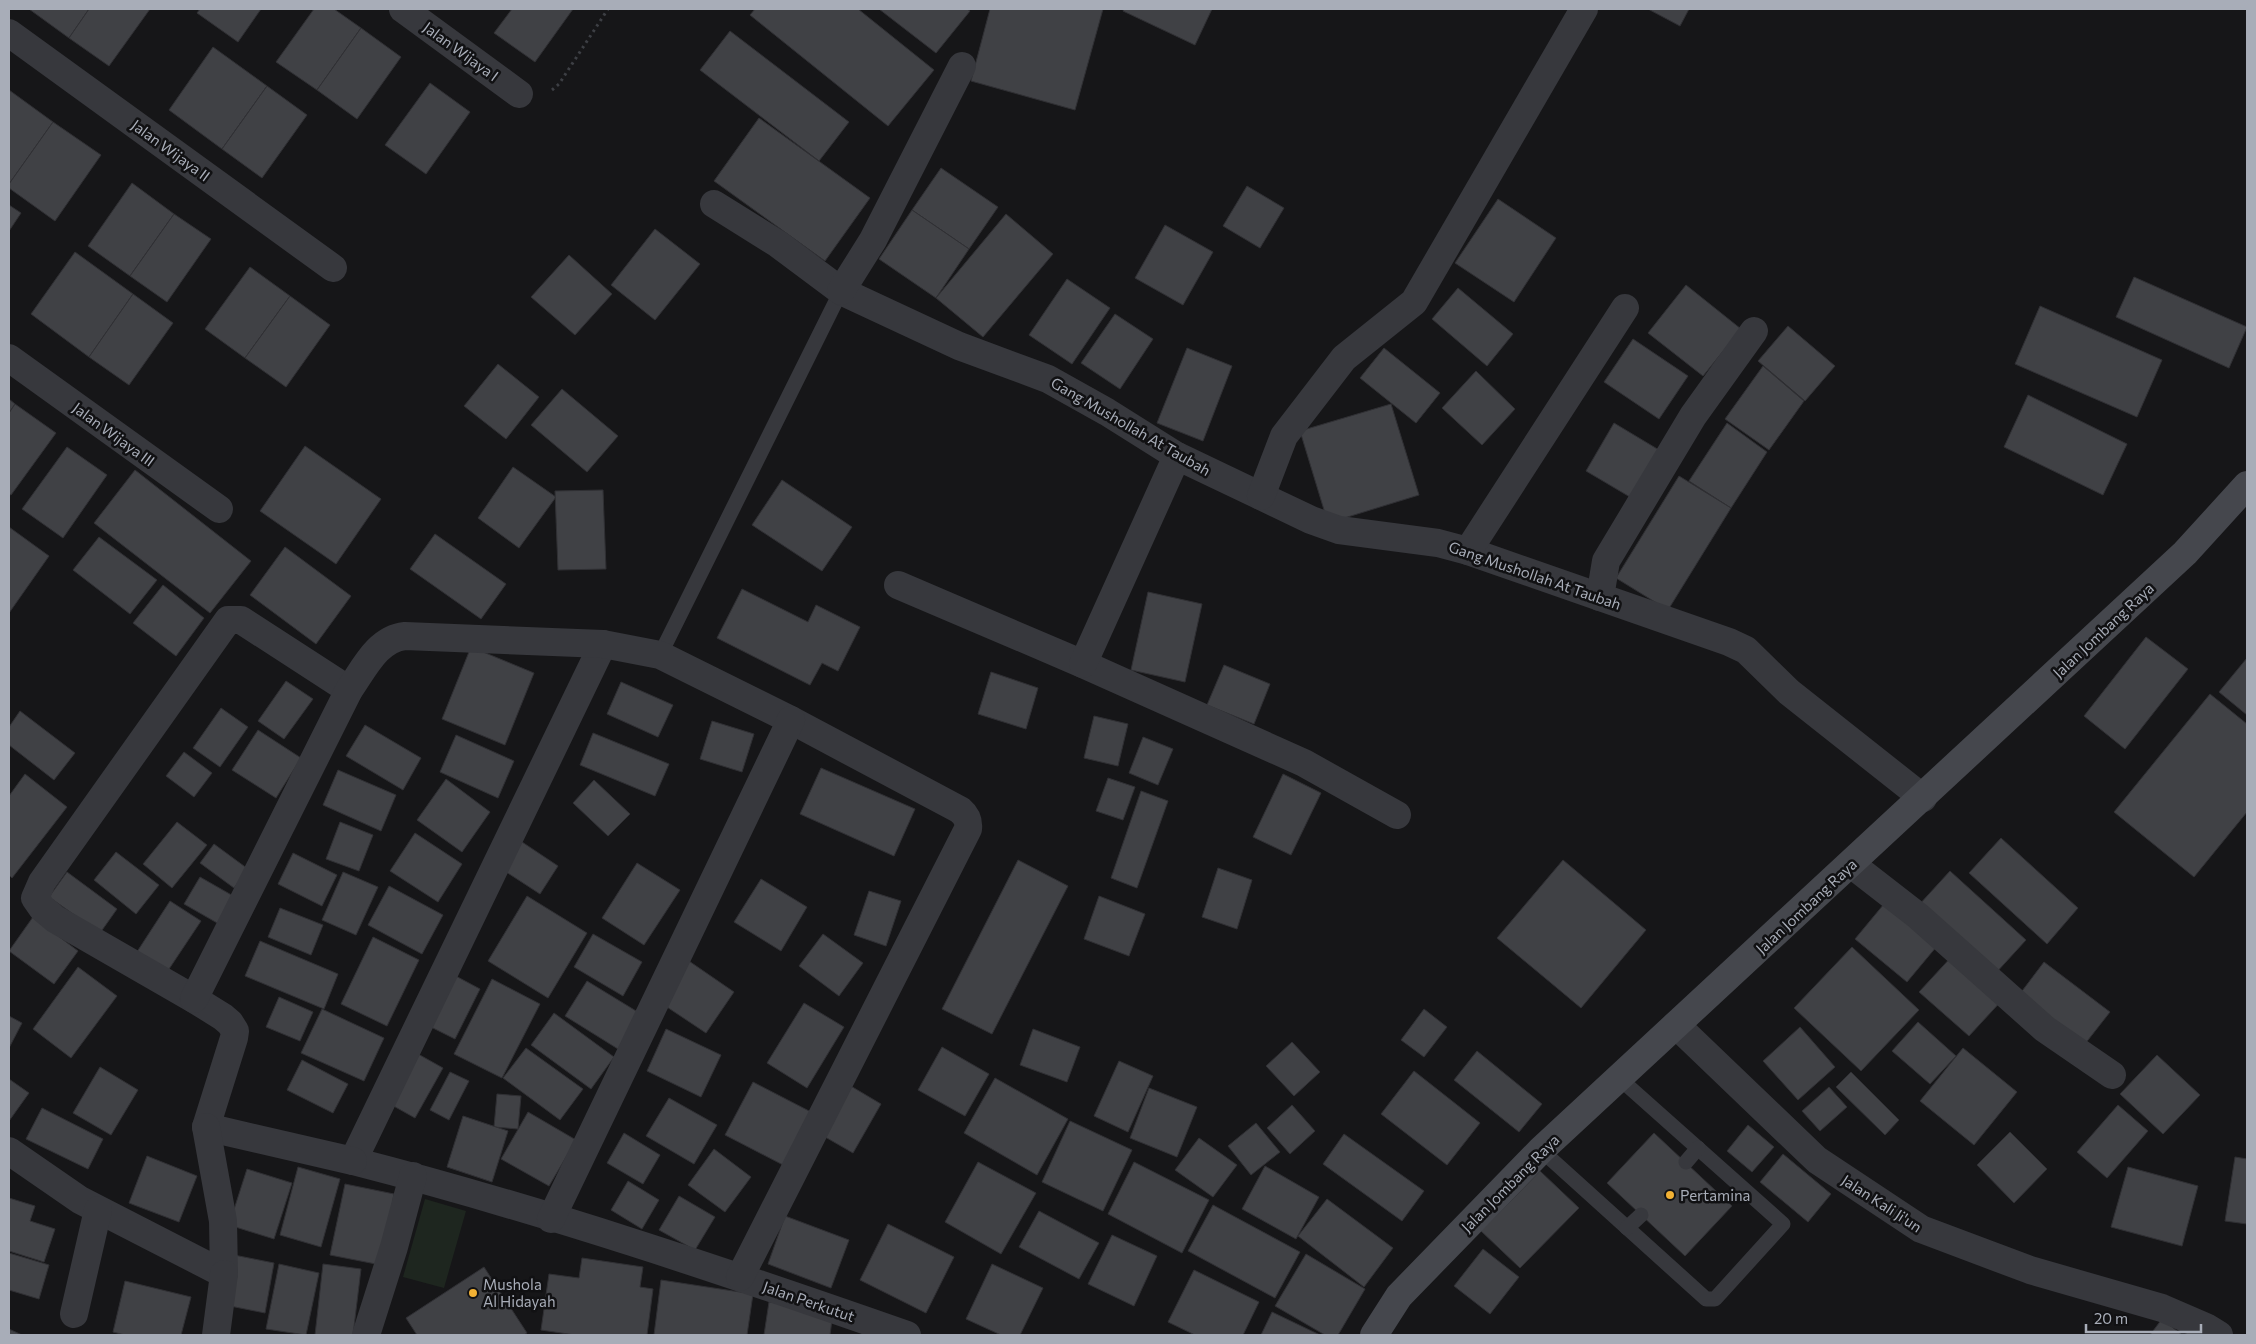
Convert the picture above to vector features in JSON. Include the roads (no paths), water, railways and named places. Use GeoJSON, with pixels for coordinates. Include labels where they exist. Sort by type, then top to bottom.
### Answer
{"type":"FeatureCollection","features":[{"type":"Feature","properties":{"kind":"main road","name":"Jalan Jombang Raya"},"geometry":{"type":"LineString","coordinates":[[1374,1335],[1399,1296],[1541,1150],[1923,798],[2185,553],[2247,485]]}},
{"type":"Feature","properties":{"kind":"street","name":"Jalan Wijaya I"},"geometry":{"type":"LineString","coordinates":[[403,9],[519,94]]}},
{"type":"Feature","properties":{"kind":"street"},"geometry":{"type":"LineString","coordinates":[[1261,496],[1284,436],[1344,358],[1414,302],[1584,9]]}},
{"type":"Feature","properties":{"kind":"street","name":"Jalan Wijaya II"},"geometry":{"type":"LineString","coordinates":[[9,33],[334,268]]}},
{"type":"Feature","properties":{"kind":"street"},"geometry":{"type":"LineString","coordinates":[[841,291],[873,240],[962,66]]}},
{"type":"Feature","properties":{"kind":"street","name":"Gang Mushollah At Taubah"},"geometry":{"type":"LineString","coordinates":[[714,204],[778,244],[841,291],[959,346],[1048,378],[1177,456],[1311,520],[1339,530],[1438,543],[1468,550],[1729,642],[1746,650],[1789,692],[1923,798]]}},
{"type":"Feature","properties":{"kind":"street"},"geometry":{"type":"LineString","coordinates":[[1468,550],[1625,308]]}},
{"type":"Feature","properties":{"kind":"street"},"geometry":{"type":"LineString","coordinates":[[1600,597],[1606,561],[1693,416],[1754,331]]}},
{"type":"Feature","properties":{"kind":"street","name":"Jalan Wijaya III"},"geometry":{"type":"LineString","coordinates":[[9,358],[218,509]]}},
{"type":"Feature","properties":{"kind":"street"},"geometry":{"type":"LineString","coordinates":[[1083,664],[1177,456]]}},
{"type":"Feature","properties":{"kind":"street"},"geometry":{"type":"LineString","coordinates":[[898,585],[1083,664],[1304,763],[1397,815]]}},
{"type":"Feature","properties":{"kind":"street"},"geometry":{"type":"LineString","coordinates":[[216,1335],[224,1274],[223,1221],[206,1126],[235,1031],[230,1023],[194,999],[48,914],[35,898],[38,888],[228,620],[241,620],[349,690]]}},
{"type":"Feature","properties":{"kind":"street"},"geometry":{"type":"LineString","coordinates":[[194,999],[349,690],[367,663],[385,642],[393,637],[603,644],[660,655],[791,720],[960,810],[969,823],[968,829],[740,1277]]}},
{"type":"Feature","properties":{"kind":"street"},"geometry":{"type":"LineString","coordinates":[[353,1161],[603,644]]}},
{"type":"Feature","properties":{"kind":"street"},"geometry":{"type":"LineString","coordinates":[[551,1219],[791,720]]}},
{"type":"Feature","properties":{"kind":"street"},"geometry":{"type":"LineString","coordinates":[[1851,864],[1918,916],[2045,1029],[2112,1075]]}},
{"type":"Feature","properties":{"kind":"street","name":"Jalan Kali Ji'un"},"geometry":{"type":"LineString","coordinates":[[1676,1026],[1817,1160],[1921,1230],[2030,1270],[2162,1308],[2206,1327],[2219,1335]]}},
{"type":"Feature","properties":{"kind":"street","name":"Jalan Perkutut"},"geometry":{"type":"LineString","coordinates":[[206,1126],[413,1176],[740,1277],[907,1335]]}},
{"type":"Feature","properties":{"kind":"street"},"geometry":{"type":"LineString","coordinates":[[9,1151],[98,1210],[224,1274]]}},
{"type":"Feature","properties":{"kind":"street"},"geometry":{"type":"LineString","coordinates":[[366,1335],[394,1247],[413,1176]]}},
{"type":"Feature","properties":{"kind":"street"},"geometry":{"type":"LineString","coordinates":[[74,1314],[98,1210]]}},
{"type":"Feature","properties":{"kind":"lane"},"geometry":{"type":"LineString","coordinates":[[660,655],[841,291]]}},
{"type":"Feature","properties":{"kind":"lane"},"geometry":{"type":"LineString","coordinates":[[1541,1150],[1710,1300],[1715,1299],[1782,1227],[1782,1221],[1619,1078]]}},
{"type":"Feature","properties":{"kind":"lane"},"geometry":{"type":"LineString","coordinates":[[1686,1162],[1698,1148]]}},
{"type":"Feature","properties":{"kind":"lane"},"geometry":{"type":"LineString","coordinates":[[1627,1228],[1641,1215]]}},
{"type":"Feature","properties":{"kind":"place","name":"Pertamina"},"geometry":{"type":"Point","coordinates":[1670,1195]}},
{"type":"Feature","properties":{"kind":"place","name":"Mushola Al Hidayah"},"geometry":{"type":"Point","coordinates":[473,1293]}}]}
